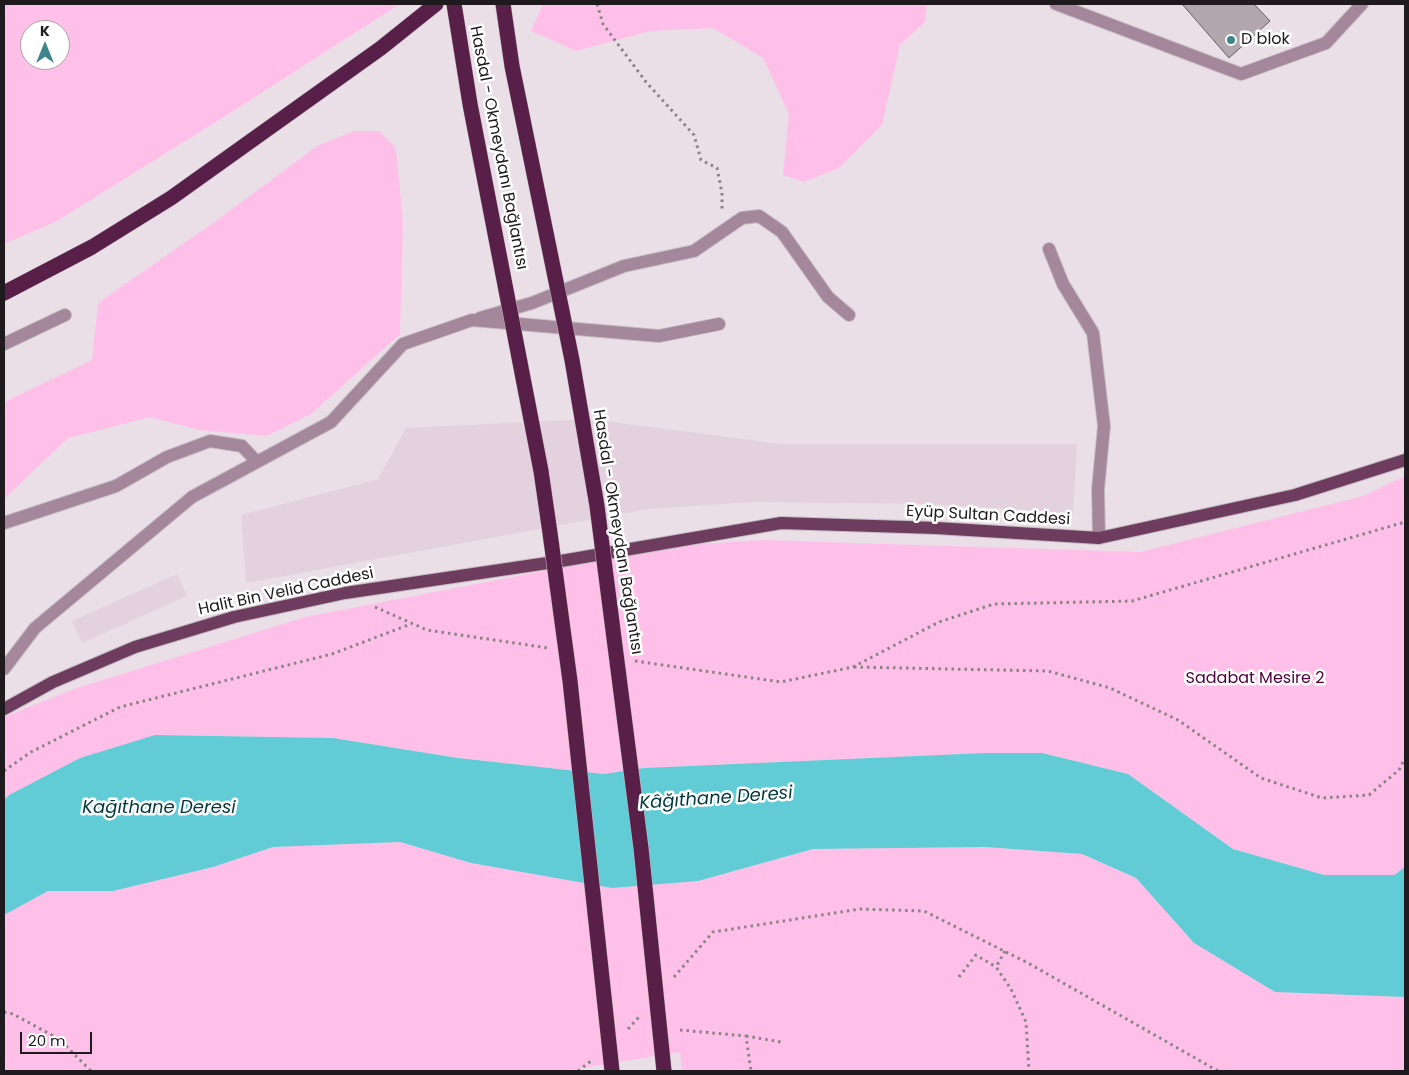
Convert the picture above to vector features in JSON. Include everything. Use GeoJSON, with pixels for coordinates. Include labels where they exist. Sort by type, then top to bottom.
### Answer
{"type":"FeatureCollection","features":[{"type":"Feature","properties":{"kind":"highway"},"geometry":{"type":"LineString","coordinates":[[4,293],[92,247],[171,198],[365,60],[436,4]]}},
{"type":"Feature","properties":{"kind":"highway","name":"Hasdal - Okmeydanı Bağlantısı"},"geometry":{"type":"LineString","coordinates":[[454,4],[470,104],[541,471],[570,681],[612,1071]]}},
{"type":"Feature","properties":{"kind":"highway","name":"Hasdal - Okmeydanı Bağlantısı"},"geometry":{"type":"LineString","coordinates":[[503,4],[512,66],[572,360],[597,506],[640,838],[664,1071]]}},
{"type":"Feature","properties":{"kind":"main road","name":"Eyüp Sultan Caddesi"},"geometry":{"type":"LineString","coordinates":[[561,561],[781,523],[936,528],[1099,538],[1295,495],[1405,460]]}},
{"type":"Feature","properties":{"kind":"main road","name":"Halit Bin Velid Caddesi"},"geometry":{"type":"LineString","coordinates":[[4,709],[53,682],[135,647],[234,617],[345,593],[561,561]]}},
{"type":"Feature","properties":{"kind":"street"},"geometry":{"type":"LineString","coordinates":[[1056,4],[1241,74],[1326,43],[1362,4]]}},
{"type":"Feature","properties":{"kind":"street"},"geometry":{"type":"LineString","coordinates":[[4,669],[35,628],[192,497],[331,422],[403,344],[472,320],[532,303],[624,266],[694,251],[742,218],[759,216],[782,232],[828,297],[849,315]]}},
{"type":"Feature","properties":{"kind":"street"},"geometry":{"type":"LineString","coordinates":[[1049,249],[1063,284],[1093,333],[1104,426],[1098,488],[1099,538]]}},
{"type":"Feature","properties":{"kind":"street"},"geometry":{"type":"LineString","coordinates":[[4,344],[64,315]]}},
{"type":"Feature","properties":{"kind":"street"},"geometry":{"type":"LineString","coordinates":[[472,320],[658,336],[719,324]]}},
{"type":"Feature","properties":{"kind":"street"},"geometry":{"type":"LineString","coordinates":[[4,523],[116,486],[167,457],[210,441],[242,446],[256,461]]}},
{"type":"Feature","properties":{"kind":"path"},"geometry":{"type":"LineString","coordinates":[[597,4],[603,24],[646,82],[694,136],[701,160],[718,168],[722,193],[721,233]]}},
{"type":"Feature","properties":{"kind":"path"},"geometry":{"type":"LineString","coordinates":[[853,667],[939,622],[994,604],[1132,601],[1405,522]]}},
{"type":"Feature","properties":{"kind":"path"},"geometry":{"type":"LineString","coordinates":[[345,593],[426,630],[554,649]]}},
{"type":"Feature","properties":{"kind":"path"},"geometry":{"type":"LineString","coordinates":[[4,771],[31,752],[120,708],[332,654],[411,624]]}},
{"type":"Feature","properties":{"kind":"path"},"geometry":{"type":"LineString","coordinates":[[632,660],[781,682],[853,667],[1048,671],[1110,688],[1178,720],[1261,778],[1322,798],[1369,795],[1399,770],[1405,758]]}},
{"type":"Feature","properties":{"kind":"path"},"geometry":{"type":"LineString","coordinates":[[669,983],[713,932],[860,909],[924,911],[1005,951],[1218,1071]]}},
{"type":"Feature","properties":{"kind":"path"},"geometry":{"type":"LineString","coordinates":[[996,967],[1005,951]]}},
{"type":"Feature","properties":{"kind":"path"},"geometry":{"type":"LineString","coordinates":[[958,977],[976,955],[996,967],[1011,989],[1026,1022],[1029,1071]]}},
{"type":"Feature","properties":{"kind":"path"},"geometry":{"type":"LineString","coordinates":[[4,1012],[12,1014],[59,1039],[90,1071]]}},
{"type":"Feature","properties":{"kind":"path"},"geometry":{"type":"LineString","coordinates":[[623,1032],[644,1012]]}},
{"type":"Feature","properties":{"kind":"path"},"geometry":{"type":"LineString","coordinates":[[631,1026],[640,1027]]}},
{"type":"Feature","properties":{"kind":"path"},"geometry":{"type":"LineString","coordinates":[[679,1030],[746,1036],[781,1042]]}},
{"type":"Feature","properties":{"kind":"path"},"geometry":{"type":"LineString","coordinates":[[746,1036],[751,1071]]}},
{"type":"Feature","properties":{"kind":"path"},"geometry":{"type":"LineString","coordinates":[[578,1071],[593,1058]]}},
{"type":"Feature","properties":{"kind":"shaded area"},"geometry":{"type":"Polygon","coordinates":[[[588,419],[782,444],[1077,444],[1073,513],[927,504],[754,502],[648,509],[246,583],[241,515],[378,479],[406,428],[588,419]]]}},
{"type":"Feature","properties":{"kind":"shaded area"},"geometry":{"type":"Polygon","coordinates":[[[177,574],[187,596],[82,643],[72,621],[177,574]]]}},
{"type":"Feature","properties":{"kind":"green space"},"geometry":{"type":"Polygon","coordinates":[[[4,4],[400,4],[227,115],[57,221],[4,244],[4,4]]]}},
{"type":"Feature","properties":{"kind":"green space"},"geometry":{"type":"Polygon","coordinates":[[[543,4],[927,4],[925,22],[900,45],[882,125],[839,168],[804,182],[783,175],[789,114],[763,58],[713,28],[650,31],[576,51],[531,31],[543,4]]]}},
{"type":"Feature","properties":{"kind":"green space"},"geometry":{"type":"Polygon","coordinates":[[[354,131],[379,131],[396,148],[403,223],[400,334],[311,414],[267,436],[199,430],[150,417],[68,438],[4,499],[4,402],[92,360],[98,303],[220,218],[317,146],[354,131]]]}},
{"type":"Feature","properties":{"kind":"green space","name":"Sadabat Mesire 2"},"geometry":{"type":"Polygon","coordinates":[[[1405,476],[1405,867],[1394,875],[1324,875],[1233,849],[1128,774],[1042,753],[985,753],[644,768],[604,774],[458,758],[333,738],[155,735],[80,758],[9,795],[4,800],[4,717],[74,689],[305,617],[673,546],[761,540],[1140,552],[1363,496],[1405,476]]]}},
{"type":"Feature","properties":{"kind":"green space"},"geometry":{"type":"Polygon","coordinates":[[[400,842],[471,863],[612,888],[698,881],[813,849],[985,847],[1082,854],[1136,878],[1194,943],[1275,992],[1405,997],[1405,1071],[682,1071],[680,1052],[564,1071],[4,1071],[4,914],[48,891],[113,891],[213,867],[273,847],[400,842]]]}},
{"type":"Feature","properties":{"kind":"water","name":"Kağıthane Deresi"},"geometry":{"type":"Polygon","coordinates":[[[155,735],[333,738],[458,758],[604,774],[644,768],[985,753],[1042,753],[1128,774],[1233,849],[1324,875],[1394,875],[1405,867],[1405,997],[1275,992],[1194,943],[1136,878],[1082,854],[985,847],[813,849],[698,881],[612,888],[471,863],[400,842],[273,847],[213,867],[113,891],[48,891],[4,915],[4,800],[9,795],[80,758],[155,735]]]}},
{"type":"Feature","properties":{"kind":"building","name":"D blok"},"geometry":{"type":"Polygon","coordinates":[[[1182,4],[1254,4],[1270,21],[1229,58],[1182,4]]]}},
{"type":"Feature","properties":{"kind":"place","name":"D blok"},"geometry":{"type":"Point","coordinates":[1231,40]}},
{"type":"Feature","properties":{"kind":"water label","name":"Kâğıthane Deresi"},"geometry":{"type":"Point","coordinates":[716,799]}}]}
